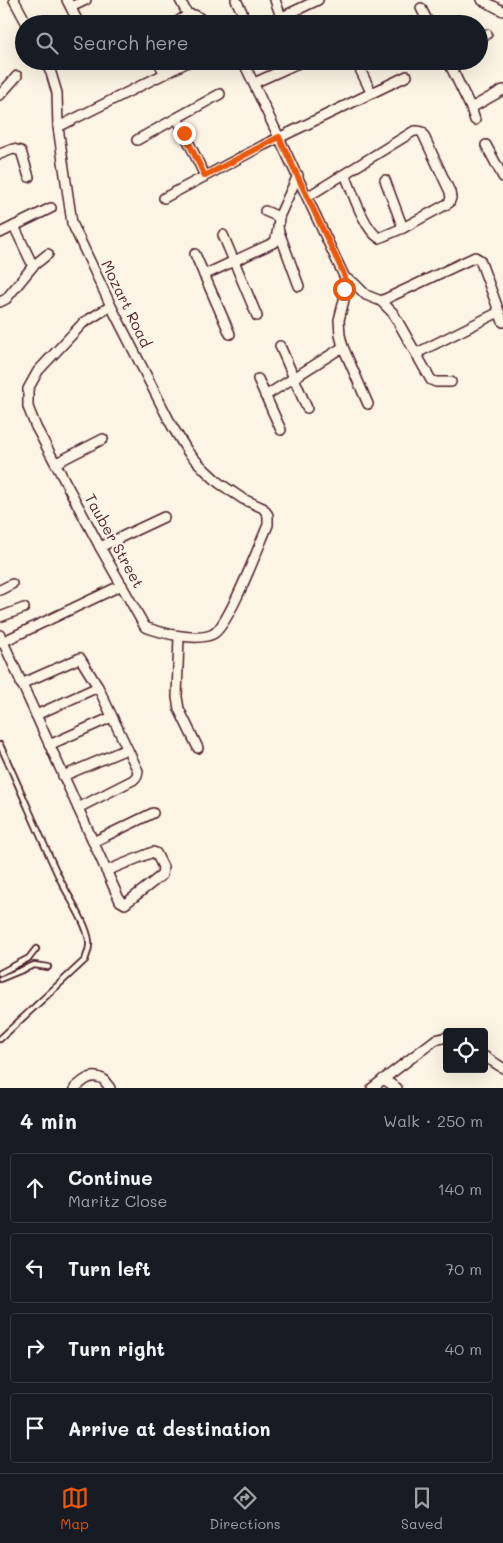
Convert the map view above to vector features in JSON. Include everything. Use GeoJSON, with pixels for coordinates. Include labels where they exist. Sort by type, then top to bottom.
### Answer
{"type":"FeatureCollection","features":[{"type":"Feature","properties":{"kind":"street"},"geometry":{"type":"LineString","coordinates":[[14,0],[22,15]]}},
{"type":"Feature","properties":{"kind":"street"},"geometry":{"type":"LineString","coordinates":[[69,4],[86,0]]}},
{"type":"Feature","properties":{"kind":"street"},"geometry":{"type":"LineString","coordinates":[[180,0],[188,15],[196,15]]}},
{"type":"Feature","properties":{"kind":"street"},"geometry":{"type":"LineString","coordinates":[[236,0],[242,12]]}},
{"type":"Feature","properties":{"kind":"street"},"geometry":{"type":"LineString","coordinates":[[275,0],[280,15]]}},
{"type":"Feature","properties":{"kind":"street"},"geometry":{"type":"LineString","coordinates":[[285,15],[318,0]]}},
{"type":"Feature","properties":{"kind":"street"},"geometry":{"type":"LineString","coordinates":[[482,0],[503,11]]}},
{"type":"Feature","properties":{"kind":"street"},"geometry":{"type":"LineString","coordinates":[[421,8],[424,15]]}},
{"type":"Feature","properties":{"kind":"street","name":"Mozart Road"},"geometry":{"type":"LineString","coordinates":[[50,70],[56,93],[58,127],[72,223],[111,306],[172,426],[188,452],[219,483],[243,499],[263,508],[267,513]]}},
{"type":"Feature","properties":{"kind":"street"},"geometry":{"type":"LineString","coordinates":[[163,70],[165,74]]}},
{"type":"Feature","properties":{"kind":"street"},"geometry":{"type":"LineString","coordinates":[[58,127],[173,70]]}},
{"type":"Feature","properties":{"kind":"street"},"geometry":{"type":"LineString","coordinates":[[248,70],[345,278],[344,300],[339,320],[343,346],[368,404]]}},
{"type":"Feature","properties":{"kind":"street"},"geometry":{"type":"LineString","coordinates":[[254,83],[283,70]]}},
{"type":"Feature","properties":{"kind":"street"},"geometry":{"type":"LineString","coordinates":[[360,70],[371,92]]}},
{"type":"Feature","properties":{"kind":"street"},"geometry":{"type":"LineString","coordinates":[[452,70],[475,120]]}},
{"type":"Feature","properties":{"kind":"street"},"geometry":{"type":"LineString","coordinates":[[0,95],[17,76]]}},
{"type":"Feature","properties":{"kind":"street"},"geometry":{"type":"LineString","coordinates":[[164,198],[279,137],[407,76]]}},
{"type":"Feature","properties":{"kind":"street"},"geometry":{"type":"LineString","coordinates":[[471,108],[503,90]]}},
{"type":"Feature","properties":{"kind":"street"},"geometry":{"type":"LineString","coordinates":[[137,140],[220,94]]}},
{"type":"Feature","properties":{"kind":"street"},"geometry":{"type":"LineString","coordinates":[[177,118],[205,176]]}},
{"type":"Feature","properties":{"kind":"street"},"geometry":{"type":"LineString","coordinates":[[307,196],[414,132],[418,130],[422,132],[451,198],[449,203],[403,228],[379,238],[368,225],[344,174]]}},
{"type":"Feature","properties":{"kind":"street"},"geometry":{"type":"LineString","coordinates":[[486,145],[503,177]]}},
{"type":"Feature","properties":{"kind":"street"},"geometry":{"type":"LineString","coordinates":[[0,154],[13,149],[20,150],[23,153],[29,177]]}},
{"type":"Feature","properties":{"kind":"street"},"geometry":{"type":"LineString","coordinates":[[204,275],[274,242],[279,217],[298,175]]}},
{"type":"Feature","properties":{"kind":"street"},"geometry":{"type":"LineString","coordinates":[[385,180],[403,228]]}},
{"type":"Feature","properties":{"kind":"street"},"geometry":{"type":"LineString","coordinates":[[0,233],[51,208]]}},
{"type":"Feature","properties":{"kind":"street"},"geometry":{"type":"LineString","coordinates":[[264,211],[279,217]]}},
{"type":"Feature","properties":{"kind":"street"},"geometry":{"type":"LineString","coordinates":[[14,226],[33,266]]}},
{"type":"Feature","properties":{"kind":"street"},"geometry":{"type":"LineString","coordinates":[[278,229],[299,286]]}},
{"type":"Feature","properties":{"kind":"street"},"geometry":{"type":"LineString","coordinates":[[223,235],[257,316]]}},
{"type":"Feature","properties":{"kind":"street"},"geometry":{"type":"LineString","coordinates":[[0,302],[6,299],[33,266],[48,254]]}},
{"type":"Feature","properties":{"kind":"street"},"geometry":{"type":"LineString","coordinates":[[195,254],[230,334]]}},
{"type":"Feature","properties":{"kind":"street"},"geometry":{"type":"LineString","coordinates":[[381,301],[471,258],[475,258],[480,260],[503,322]]}},
{"type":"Feature","properties":{"kind":"street"},"geometry":{"type":"LineString","coordinates":[[345,278],[354,283],[366,295],[381,301],[393,314],[431,380],[451,382]]}},
{"type":"Feature","properties":{"kind":"street","name":"Tauber Street"},"geometry":{"type":"LineString","coordinates":[[111,306],[83,323],[38,371],[28,389],[28,407],[36,427],[145,627],[179,636],[206,636],[215,633],[223,623],[268,525],[267,513]]}},
{"type":"Feature","properties":{"kind":"street"},"geometry":{"type":"LineString","coordinates":[[417,353],[499,312]]}},
{"type":"Feature","properties":{"kind":"street"},"geometry":{"type":"LineString","coordinates":[[280,346],[308,408]]}},
{"type":"Feature","properties":{"kind":"street"},"geometry":{"type":"LineString","coordinates":[[266,396],[343,346]]}},
{"type":"Feature","properties":{"kind":"street"},"geometry":{"type":"LineString","coordinates":[[258,379],[280,430]]}},
{"type":"Feature","properties":{"kind":"street"},"geometry":{"type":"LineString","coordinates":[[56,463],[103,439]]}},
{"type":"Feature","properties":{"kind":"street"},"geometry":{"type":"LineString","coordinates":[[100,547],[164,517]]}},
{"type":"Feature","properties":{"kind":"street"},"geometry":{"type":"LineString","coordinates":[[0,590],[12,584]]}},
{"type":"Feature","properties":{"kind":"street"},"geometry":{"type":"LineString","coordinates":[[106,871],[153,852],[156,853],[163,867],[162,875],[125,904],[120,901],[106,871],[78,808],[63,776],[50,745],[1,640],[122,585]]}},
{"type":"Feature","properties":{"kind":"street"},"geometry":{"type":"LineString","coordinates":[[0,617],[24,608]]}},
{"type":"Feature","properties":{"kind":"street"},"geometry":{"type":"LineString","coordinates":[[179,636],[178,709],[198,748]]}},
{"type":"Feature","properties":{"kind":"street"},"geometry":{"type":"LineString","coordinates":[[21,684],[80,658],[98,687],[138,771],[137,776],[133,780],[78,808]]}},
{"type":"Feature","properties":{"kind":"street"},"geometry":{"type":"LineString","coordinates":[[36,715],[98,687]]}},
{"type":"Feature","properties":{"kind":"street"},"geometry":{"type":"LineString","coordinates":[[50,745],[112,717]]}},
{"type":"Feature","properties":{"kind":"street"},"geometry":{"type":"LineString","coordinates":[[63,776],[127,749]]}},
{"type":"Feature","properties":{"kind":"street"},"geometry":{"type":"LineString","coordinates":[[93,842],[153,813]]}},
{"type":"Feature","properties":{"kind":"street"},"geometry":{"type":"LineString","coordinates":[[372,1088],[435,1040],[443,1038]]}},
{"type":"Feature","properties":{"kind":"street"},"geometry":{"type":"LineString","coordinates":[[488,1059],[503,1068]]}},
{"type":"Feature","properties":{"kind":"street"},"geometry":{"type":"LineString","coordinates":[[76,1088],[85,1078],[91,1076],[103,1079],[110,1088]]}},
{"type":"Feature","properties":{"kind":"street"},"geometry":{"type":"LineString","coordinates":[[383,1079],[397,1088]]}},
{"type":"Feature","properties":{"kind":"lane"},"geometry":{"type":"LineString","coordinates":[[0,745],[58,877],[76,909],[90,942],[84,960],[0,1039]]}},
{"type":"Feature","properties":{"kind":"lane"},"geometry":{"type":"LineString","coordinates":[[0,973],[29,958],[36,949]]}},
{"type":"Feature","properties":{"kind":"lane"},"geometry":{"type":"LineString","coordinates":[[0,979],[34,965],[48,967]]}},
{"type":"Feature","properties":{"kind":"route"},"geometry":{"type":"LineString","coordinates":[[184,133],[205,176],[279,137],[343,272],[345,278],[344,289]]}}]}
